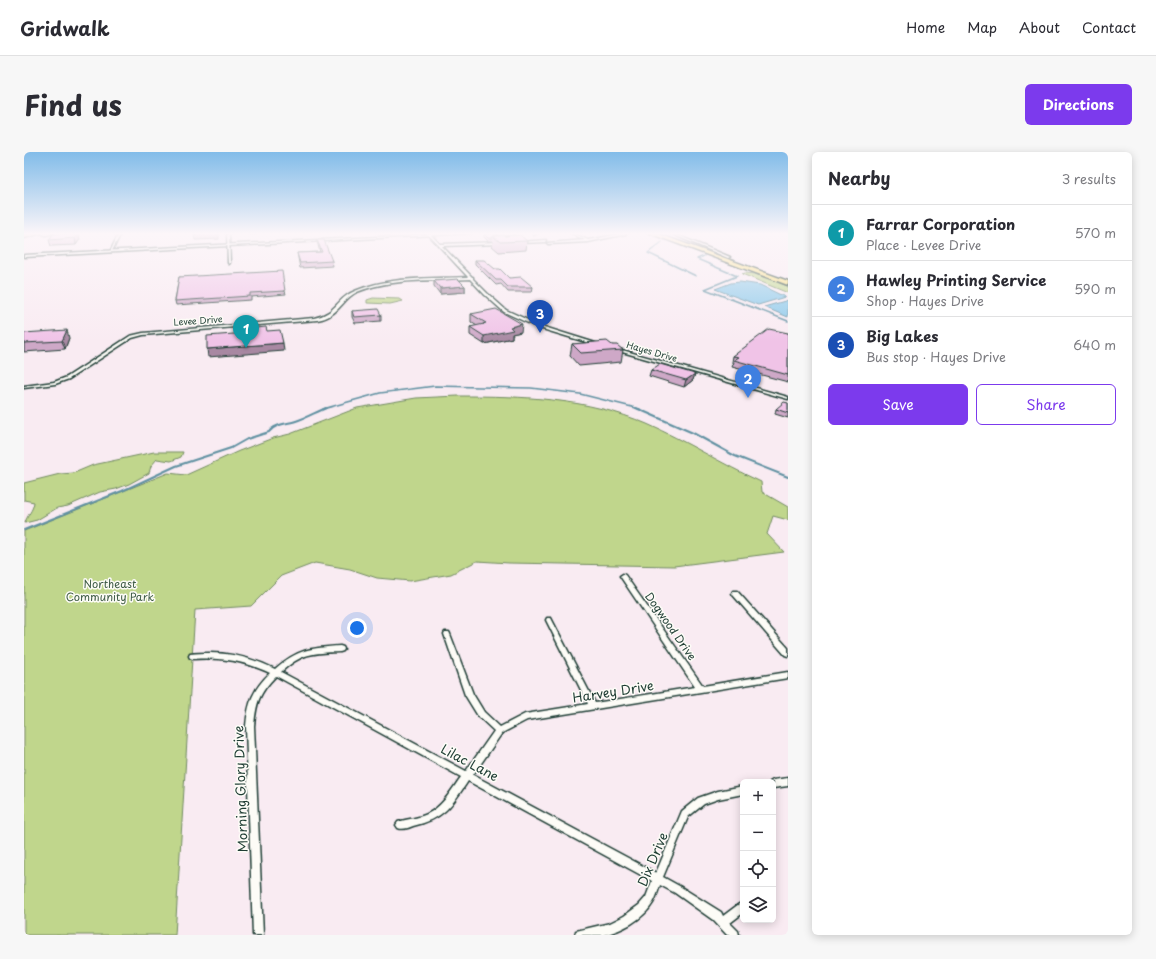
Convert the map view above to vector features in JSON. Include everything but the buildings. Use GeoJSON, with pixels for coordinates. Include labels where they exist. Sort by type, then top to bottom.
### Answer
{"type":"FeatureCollection","features":[{"type":"Feature","properties":{"kind":"highway"},"geometry":{"type":"LineString","coordinates":[[754,270],[788,282]]}},
{"type":"Feature","properties":{"kind":"highway"},"geometry":{"type":"LineString","coordinates":[[759,270],[788,282]]}},
{"type":"Feature","properties":{"kind":"street","name":"Hayes Drive"},"geometry":{"type":"LineString","coordinates":[[464,270],[493,301],[505,311],[540,327],[788,398]]}},
{"type":"Feature","properties":{"kind":"street","name":"Levee Drive"},"geometry":{"type":"LineString","coordinates":[[24,386],[54,383],[68,378],[131,337],[143,334],[309,320],[329,315],[347,297],[355,292],[371,287],[399,283],[472,278]]}},
{"type":"Feature","properties":{"kind":"street","name":"Dogwood Drive"},"geometry":{"type":"LineString","coordinates":[[623,576],[701,689]]}},
{"type":"Feature","properties":{"kind":"street"},"geometry":{"type":"LineString","coordinates":[[736,593],[788,653]]}},
{"type":"Feature","properties":{"kind":"street"},"geometry":{"type":"LineString","coordinates":[[549,620],[593,706]]}},
{"type":"Feature","properties":{"kind":"street"},"geometry":{"type":"LineString","coordinates":[[447,634],[469,696],[481,714],[499,731]]}},
{"type":"Feature","properties":{"kind":"street","name":"Morning Glory Drive"},"geometry":{"type":"LineString","coordinates":[[258,935],[250,726],[252,709],[256,695],[276,673],[301,654],[340,649]]}},
{"type":"Feature","properties":{"kind":"street","name":"Lilac Lane"},"geometry":{"type":"LineString","coordinates":[[193,656],[218,655],[242,658],[276,673],[658,879],[707,908],[723,922],[734,935]]}},
{"type":"Feature","properties":{"kind":"street","name":"Harvey Drive"},"geometry":{"type":"LineString","coordinates":[[400,825],[424,820],[438,814],[499,731],[525,717],[788,675]]}},
{"type":"Feature","properties":{"kind":"street"},"geometry":{"type":"LineString","coordinates":[[776,784],[788,782]]}},
{"type":"Feature","properties":{"kind":"street","name":"Dix Drive"},"geometry":{"type":"LineString","coordinates":[[580,935],[610,929],[622,924],[641,912],[649,900],[685,814],[701,802],[718,795],[740,791]]}},
{"type":"Feature","properties":{"kind":"street"},"geometry":{"type":"LineString","coordinates":[[723,922],[740,909]]}},
{"type":"Feature","properties":{"kind":"green space"},"geometry":{"type":"Polygon","coordinates":[[[742,274],[755,274],[788,286],[788,293],[742,274]]]}},
{"type":"Feature","properties":{"kind":"green space"},"geometry":{"type":"Polygon","coordinates":[[[373,298],[400,299],[403,301],[390,304],[367,303],[367,300],[373,298]]]}},
{"type":"Feature","properties":{"kind":"green space","name":"Northeast Community Park"},"geometry":{"type":"Polygon","coordinates":[[[458,396],[554,400],[601,409],[624,415],[647,424],[761,482],[762,492],[788,507],[788,520],[773,516],[767,534],[784,552],[674,566],[477,561],[451,574],[410,581],[377,578],[350,569],[315,563],[281,576],[251,606],[195,610],[175,935],[24,935],[24,531],[168,473],[186,475],[239,451],[273,438],[290,434],[357,408],[416,398],[458,396]]]}},
{"type":"Feature","properties":{"kind":"green space"},"geometry":{"type":"Polygon","coordinates":[[[154,452],[183,452],[181,457],[171,461],[157,459],[151,466],[149,473],[129,484],[116,489],[100,492],[68,506],[57,508],[37,520],[25,523],[34,502],[24,500],[24,483],[60,474],[74,473],[93,465],[154,452]]]}},
{"type":"Feature","properties":{"kind":"water"},"geometry":{"type":"Polygon","coordinates":[[[740,282],[760,285],[785,297],[758,305],[715,289],[731,283],[740,282]]]}},
{"type":"Feature","properties":{"kind":"water"},"geometry":{"type":"Polygon","coordinates":[[[788,300],[788,317],[764,307],[785,301],[788,300]]]}},
{"type":"Feature","properties":{"kind":"waterway"},"geometry":{"type":"LineString","coordinates":[[683,270],[696,276]]}},
{"type":"Feature","properties":{"kind":"waterway"},"geometry":{"type":"LineString","coordinates":[[722,270],[737,276],[705,289],[788,321]]}},
{"type":"Feature","properties":{"kind":"waterway"},"geometry":{"type":"LineString","coordinates":[[325,408],[380,393],[435,386],[531,388],[580,394],[636,408]]}},
{"type":"Feature","properties":{"kind":"waterway"},"geometry":{"type":"LineString","coordinates":[[24,530],[122,491],[176,466],[231,448],[247,439],[269,432],[274,427],[300,420],[325,408]]}},
{"type":"Feature","properties":{"kind":"waterway"},"geometry":{"type":"LineString","coordinates":[[636,408],[640,409]]}},
{"type":"Feature","properties":{"kind":"waterway"},"geometry":{"type":"LineString","coordinates":[[636,408],[693,433],[735,456],[788,477]]}},
{"type":"Feature","properties":{"kind":"place","name":"Big Lakes"},"geometry":{"type":"Point","coordinates":[540,333]}},
{"type":"Feature","properties":{"kind":"place","name":"Farrar Corporation"},"geometry":{"type":"Point","coordinates":[246,348]}},
{"type":"Feature","properties":{"kind":"place","name":"Hawley Printing Service"},"geometry":{"type":"Point","coordinates":[748,398]}}]}
